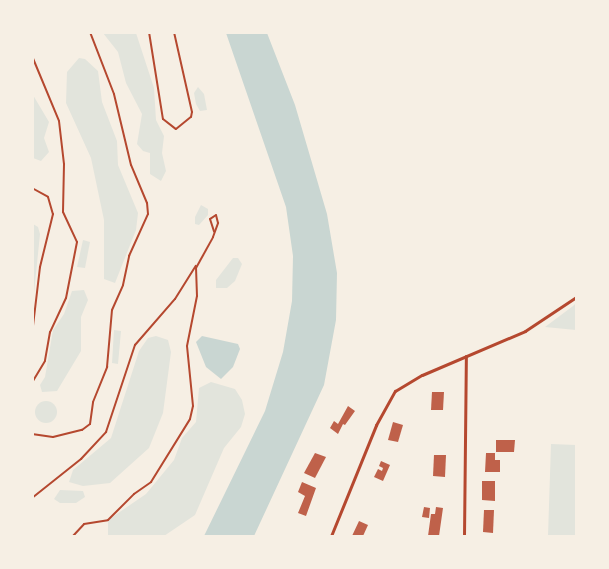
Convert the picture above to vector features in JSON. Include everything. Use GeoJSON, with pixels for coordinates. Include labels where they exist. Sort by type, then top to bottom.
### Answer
{"type":"FeatureCollection","features":[{"type":"Feature","properties":{"kind":"street"},"geometry":{"type":"LineString","coordinates":[[330,536],[376,425],[395,390],[415,378],[539,323],[576,297]]}},
{"type":"Feature","properties":{"kind":"street"},"geometry":{"type":"LineString","coordinates":[[464,536],[466,356]]}},
{"type":"Feature","properties":{"kind":"lane"},"geometry":{"type":"LineString","coordinates":[[32,434],[52,437],[82,430],[90,424],[93,402],[107,367],[112,310],[123,285],[129,256],[148,214],[147,203],[130,165],[114,94],[90,32]]}},
{"type":"Feature","properties":{"kind":"lane"},"geometry":{"type":"LineString","coordinates":[[149,32],[162,117],[176,129],[191,118],[192,112],[174,32]]}},
{"type":"Feature","properties":{"kind":"lane"},"geometry":{"type":"LineString","coordinates":[[32,56],[59,121],[64,164],[63,212],[77,242],[66,298],[50,332],[44,360],[32,383]]}},
{"type":"Feature","properties":{"kind":"lane"},"geometry":{"type":"LineString","coordinates":[[32,188],[48,197],[52,218],[40,267],[32,334]]}},
{"type":"Feature","properties":{"kind":"lane"},"geometry":{"type":"LineString","coordinates":[[32,498],[81,460],[106,432],[135,345],[175,299],[197,264],[214,232],[218,221],[216,215],[211,216],[210,222],[214,232]]}},
{"type":"Feature","properties":{"kind":"lane"},"geometry":{"type":"LineString","coordinates":[[73,536],[84,524],[108,520],[134,494],[151,482],[190,418],[192,406],[188,346],[197,296],[197,264]]}},
{"type":"Feature","properties":{"kind":"shaded area"},"geometry":{"type":"Polygon","coordinates":[[[103,33],[136,33],[154,88],[156,120],[164,136],[162,153],[166,171],[161,181],[150,174],[150,153],[143,151],[137,144],[142,114],[126,83],[118,52],[103,33]]]}},
{"type":"Feature","properties":{"kind":"shaded area"},"geometry":{"type":"Polygon","coordinates":[[[226,33],[267,33],[295,105],[327,214],[337,273],[336,320],[324,385],[254,536],[204,536],[265,411],[283,352],[292,301],[293,256],[286,207],[226,33]]]}},
{"type":"Feature","properties":{"kind":"shaded area"},"geometry":{"type":"Polygon","coordinates":[[[79,58],[85,59],[98,71],[102,102],[117,141],[118,165],[138,213],[136,230],[115,283],[104,279],[104,220],[91,158],[66,103],[67,72],[79,58]]]}},
{"type":"Feature","properties":{"kind":"shaded area"},"geometry":{"type":"Polygon","coordinates":[[[198,87],[204,94],[207,110],[200,111],[196,104],[194,93],[198,87]]]}},
{"type":"Feature","properties":{"kind":"shaded area"},"geometry":{"type":"Polygon","coordinates":[[[33,95],[49,122],[44,138],[49,152],[41,161],[33,158],[33,95]]]}},
{"type":"Feature","properties":{"kind":"shaded area"},"geometry":{"type":"Polygon","coordinates":[[[201,205],[208,209],[208,215],[199,225],[195,224],[195,217],[201,205]]]}},
{"type":"Feature","properties":{"kind":"shaded area"},"geometry":{"type":"Polygon","coordinates":[[[33,224],[38,227],[40,234],[33,303],[33,224]]]}},
{"type":"Feature","properties":{"kind":"shaded area"},"geometry":{"type":"Polygon","coordinates":[[[83,240],[90,242],[85,268],[77,267],[83,240]]]}},
{"type":"Feature","properties":{"kind":"shaded area"},"geometry":{"type":"Polygon","coordinates":[[[233,258],[238,258],[242,264],[235,281],[227,288],[216,288],[216,280],[233,258]]]}},
{"type":"Feature","properties":{"kind":"shaded area"},"geometry":{"type":"Polygon","coordinates":[[[84,290],[88,300],[81,317],[81,351],[57,391],[42,392],[40,385],[45,377],[53,330],[64,314],[72,291],[84,290]]]}},
{"type":"Feature","properties":{"kind":"shaded area"},"geometry":{"type":"Polygon","coordinates":[[[576,303],[576,330],[545,327],[573,306],[576,303]]]}},
{"type":"Feature","properties":{"kind":"shaded area"},"geometry":{"type":"Polygon","coordinates":[[[114,330],[121,331],[118,364],[112,363],[114,330]]]}},
{"type":"Feature","properties":{"kind":"shaded area"},"geometry":{"type":"Polygon","coordinates":[[[156,336],[168,340],[171,352],[163,413],[149,448],[110,483],[83,486],[69,482],[73,470],[111,438],[139,351],[148,338],[156,336]]]}},
{"type":"Feature","properties":{"kind":"shaded area"},"geometry":{"type":"Polygon","coordinates":[[[202,336],[238,344],[240,349],[233,367],[221,379],[206,367],[196,342],[202,336]]]}},
{"type":"Feature","properties":{"kind":"shaded area"},"geometry":{"type":"Polygon","coordinates":[[[211,382],[235,389],[242,400],[245,414],[241,427],[224,448],[195,515],[164,536],[108,536],[108,520],[146,494],[174,460],[182,438],[196,422],[199,388],[211,382]]]}},
{"type":"Feature","properties":{"kind":"shaded area"},"geometry":{"type":"Polygon","coordinates":[[[46,401],[54,404],[57,412],[54,420],[46,423],[38,420],[35,412],[38,404],[46,401]]]}},
{"type":"Feature","properties":{"kind":"shaded area"},"geometry":{"type":"Polygon","coordinates":[[[551,444],[576,445],[576,536],[548,536],[551,444]]]}},
{"type":"Feature","properties":{"kind":"shaded area"},"geometry":{"type":"Polygon","coordinates":[[[60,490],[83,491],[85,497],[76,503],[60,503],[54,499],[60,490]]]}},
{"type":"Feature","properties":{"kind":"building"},"geometry":{"type":"Polygon","coordinates":[[[432,392],[444,392],[443,410],[431,410],[432,392]]]}},
{"type":"Feature","properties":{"kind":"building"},"geometry":{"type":"Polygon","coordinates":[[[348,406],[355,411],[345,425],[343,424],[338,434],[330,428],[334,421],[338,424],[348,406]]]}},
{"type":"Feature","properties":{"kind":"building"},"geometry":{"type":"Polygon","coordinates":[[[393,422],[403,425],[398,442],[388,440],[393,422]]]}},
{"type":"Feature","properties":{"kind":"building"},"geometry":{"type":"Polygon","coordinates":[[[496,440],[515,440],[514,452],[496,452],[496,440]]]}},
{"type":"Feature","properties":{"kind":"building"},"geometry":{"type":"Polygon","coordinates":[[[315,453],[326,457],[315,478],[304,473],[315,453]]]}},
{"type":"Feature","properties":{"kind":"building"},"geometry":{"type":"Polygon","coordinates":[[[486,453],[495,453],[495,460],[500,460],[500,472],[485,472],[486,453]]]}},
{"type":"Feature","properties":{"kind":"building"},"geometry":{"type":"Polygon","coordinates":[[[434,455],[446,455],[445,477],[433,476],[434,455]]]}},
{"type":"Feature","properties":{"kind":"building"},"geometry":{"type":"Polygon","coordinates":[[[381,461],[390,465],[383,481],[374,477],[378,469],[382,471],[383,468],[379,466],[381,461]]]}},
{"type":"Feature","properties":{"kind":"building"},"geometry":{"type":"Polygon","coordinates":[[[482,481],[495,481],[495,501],[482,500],[482,481]]]}},
{"type":"Feature","properties":{"kind":"building"},"geometry":{"type":"Polygon","coordinates":[[[302,482],[316,488],[306,516],[298,513],[305,496],[298,492],[302,482]]]}},
{"type":"Feature","properties":{"kind":"building"},"geometry":{"type":"Polygon","coordinates":[[[424,507],[430,508],[429,518],[422,517],[424,507]]]}},
{"type":"Feature","properties":{"kind":"building"},"geometry":{"type":"Polygon","coordinates":[[[436,507],[443,508],[439,536],[428,536],[431,514],[435,514],[436,507]]]}},
{"type":"Feature","properties":{"kind":"building"},"geometry":{"type":"Polygon","coordinates":[[[484,510],[494,510],[493,533],[483,532],[484,510]]]}},
{"type":"Feature","properties":{"kind":"building"},"geometry":{"type":"Polygon","coordinates":[[[359,521],[368,525],[363,536],[352,536],[359,521]]]}}]}
